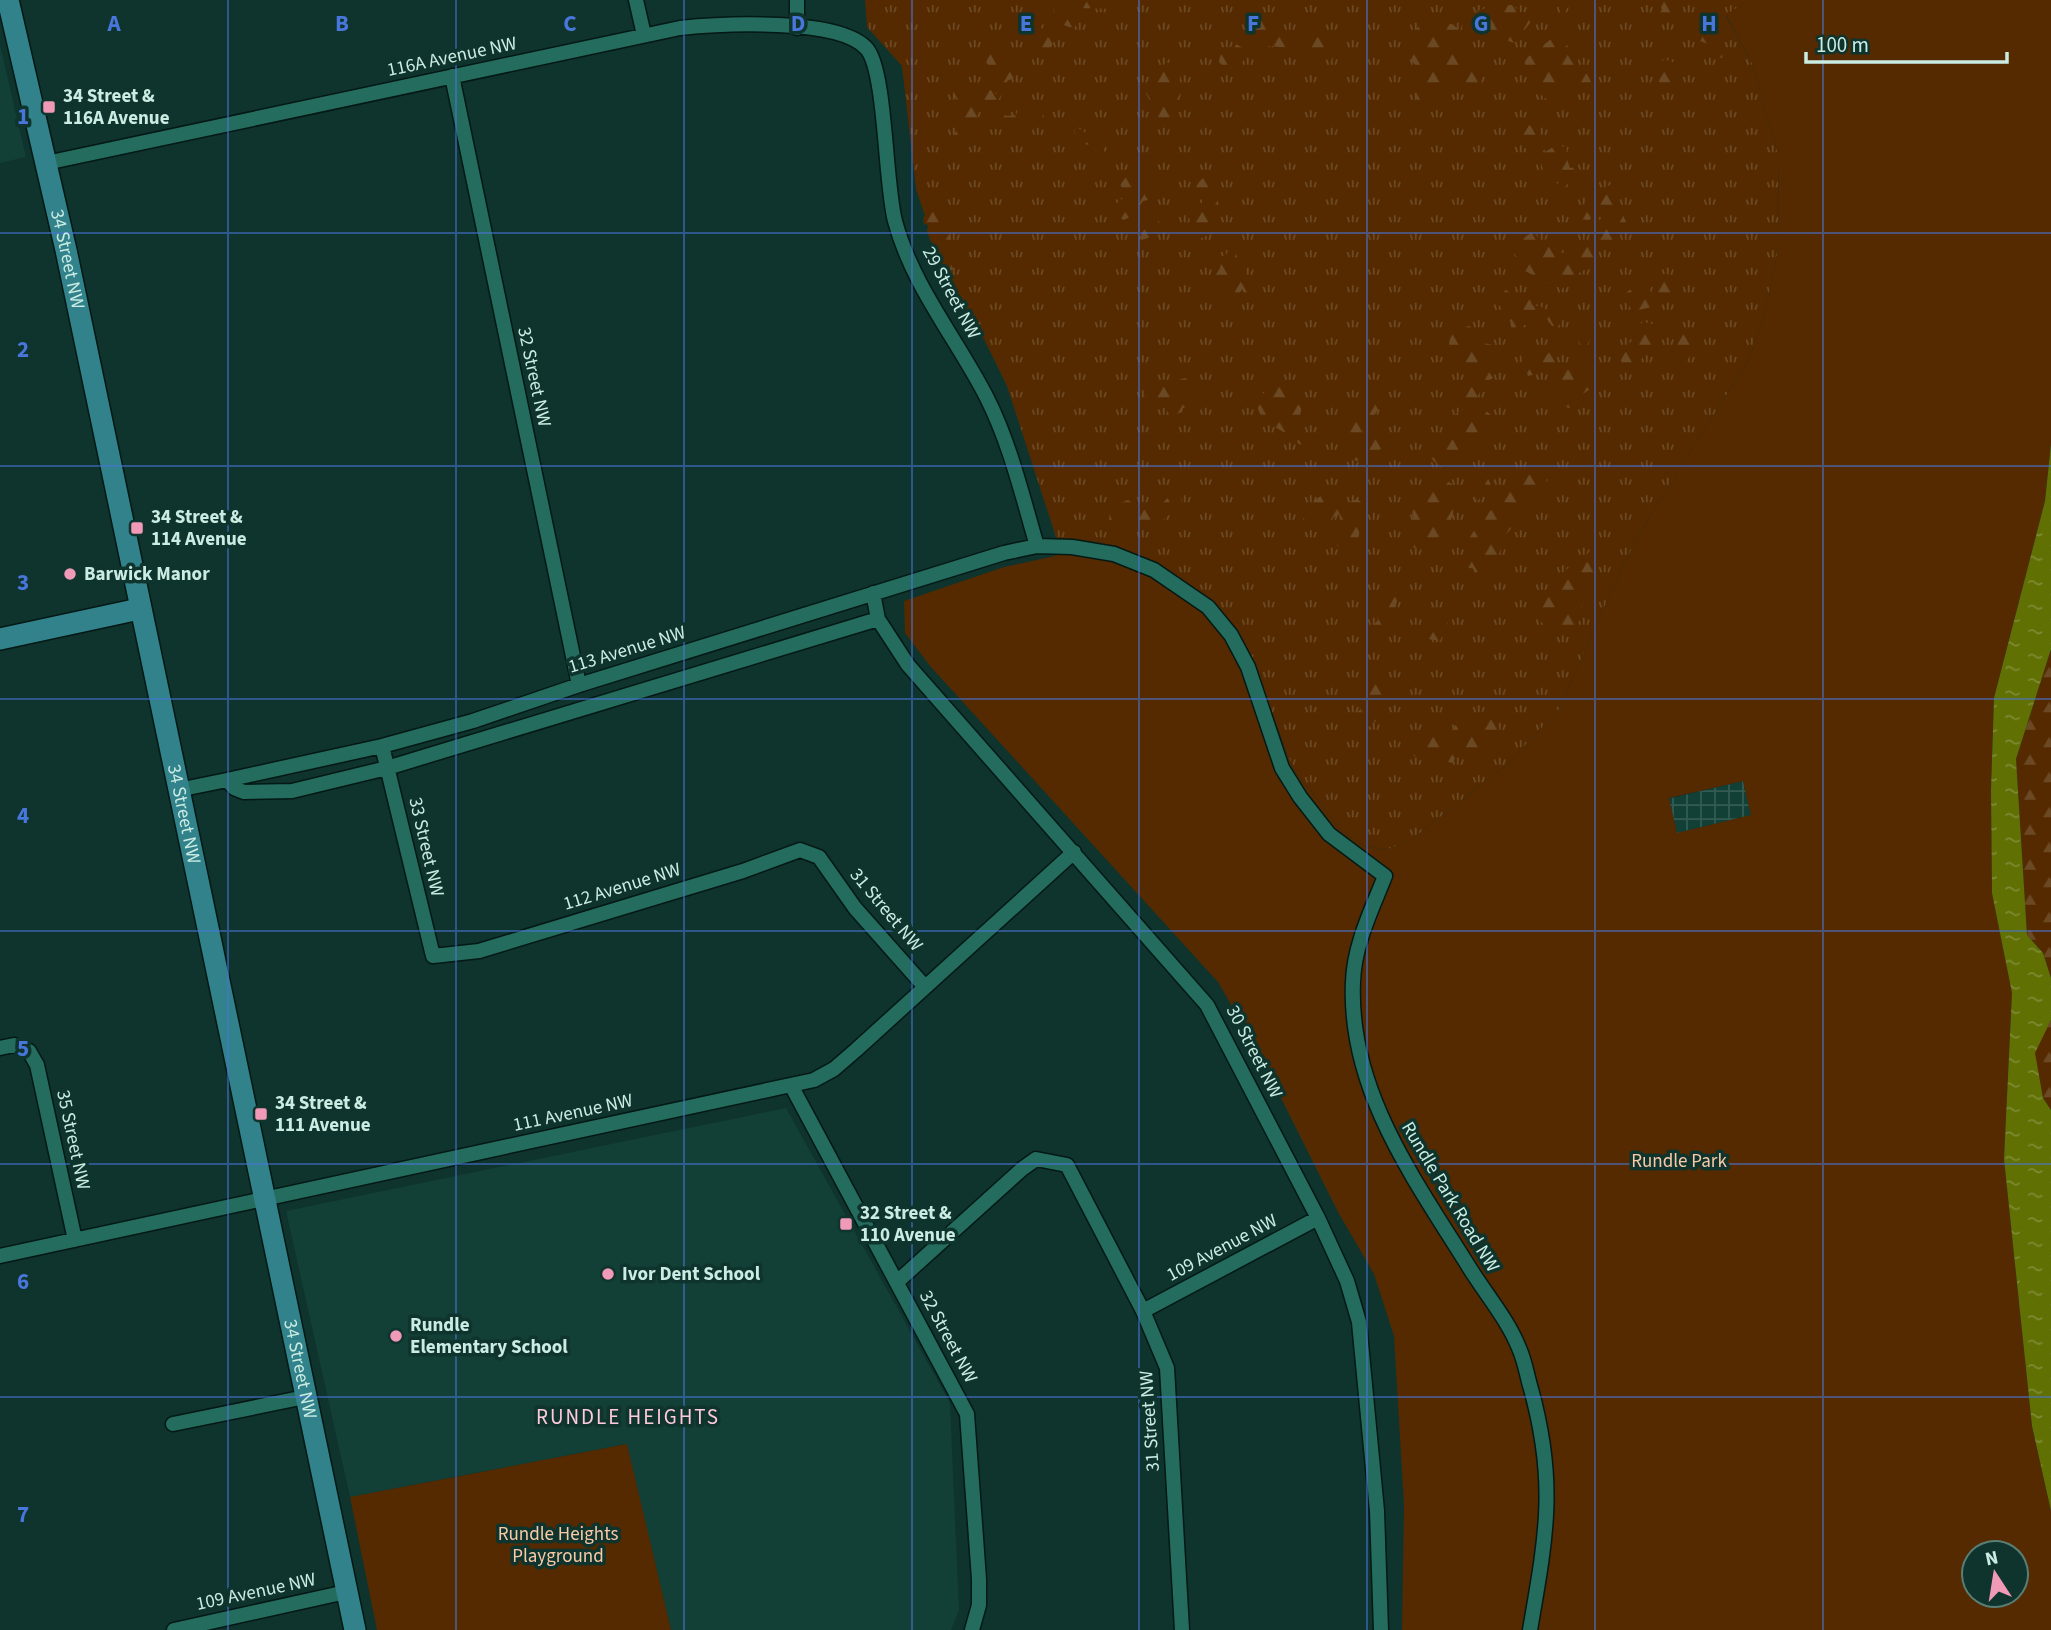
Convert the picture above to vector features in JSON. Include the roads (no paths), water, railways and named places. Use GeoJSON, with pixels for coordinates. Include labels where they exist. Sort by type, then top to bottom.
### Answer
{"type":"FeatureCollection","features":[{"type":"Feature","properties":{"kind":"street","name":"34 Street NW"},"geometry":{"type":"LineString","coordinates":[[8,0],[46,163],[355,1630]]}},
{"type":"Feature","properties":{"kind":"street"},"geometry":{"type":"LineString","coordinates":[[636,0],[644,35]]}},
{"type":"Feature","properties":{"kind":"street"},"geometry":{"type":"LineString","coordinates":[[797,0],[797,27]]}},
{"type":"Feature","properties":{"kind":"street","name":"116A Avenue NW"},"geometry":{"type":"LineString","coordinates":[[46,163],[644,35],[730,23],[797,27],[842,35],[867,49]]}},
{"type":"Feature","properties":{"kind":"street","name":"29 Street NW"},"geometry":{"type":"LineString","coordinates":[[867,49],[877,77],[895,223],[925,293],[999,422],[1037,547]]}},
{"type":"Feature","properties":{"kind":"street","name":"32 Street NW"},"geometry":{"type":"LineString","coordinates":[[452,76],[579,685]]}},
{"type":"Feature","properties":{"kind":"street","name":"113 Avenue NW"},"geometry":{"type":"LineString","coordinates":[[178,790],[382,746],[473,721],[873,593],[1037,547]]}},
{"type":"Feature","properties":{"kind":"street","name":"Rundle Park Road NW"},"geometry":{"type":"LineString","coordinates":[[1037,547],[1094,550],[1135,561],[1173,580],[1208,607],[1231,635],[1248,667],[1282,768],[1300,797],[1329,834],[1385,876],[1357,954],[1353,980],[1353,1014],[1364,1069],[1395,1148],[1519,1348],[1544,1434],[1549,1481],[1547,1535],[1530,1630]]}},
{"type":"Feature","properties":{"kind":"street","name":"30 Street NW"},"geometry":{"type":"LineString","coordinates":[[873,593],[878,619],[908,665],[1207,1004],[1318,1218],[1347,1280],[1359,1322],[1377,1511],[1381,1630]]}},
{"type":"Feature","properties":{"kind":"street"},"geometry":{"type":"LineString","coordinates":[[0,639],[139,609]]}},
{"type":"Feature","properties":{"kind":"street"},"geometry":{"type":"LineString","coordinates":[[227,780],[234,788],[244,792],[292,791],[387,768],[878,619]]}},
{"type":"Feature","properties":{"kind":"street","name":"33 Street NW"},"geometry":{"type":"LineString","coordinates":[[382,746],[433,956]]}},
{"type":"Feature","properties":{"kind":"street","name":"112 Avenue NW"},"geometry":{"type":"LineString","coordinates":[[433,956],[479,951],[743,871],[800,850],[819,857]]}},
{"type":"Feature","properties":{"kind":"street","name":"111 Avenue NW"},"geometry":{"type":"LineString","coordinates":[[0,1256],[264,1197],[792,1087],[834,1069],[1074,852]]}},
{"type":"Feature","properties":{"kind":"street","name":"31 Street NW"},"geometry":{"type":"LineString","coordinates":[[819,857],[855,908],[925,987]]}},
{"type":"Feature","properties":{"kind":"street","name":"35 Street NW"},"geometry":{"type":"LineString","coordinates":[[0,1048],[14,1045],[29,1051],[37,1065],[75,1240]]}},
{"type":"Feature","properties":{"kind":"street","name":"32 Street NW"},"geometry":{"type":"LineString","coordinates":[[792,1087],[967,1414],[979,1579],[979,1605],[972,1630]]}},
{"type":"Feature","properties":{"kind":"street","name":"31 Street NW"},"geometry":{"type":"LineString","coordinates":[[897,1282],[1036,1159],[1067,1165],[1076,1177],[1143,1311],[1167,1368],[1182,1630]]}},
{"type":"Feature","properties":{"kind":"street","name":"109 Avenue NW"},"geometry":{"type":"LineString","coordinates":[[1143,1311],[1318,1218]]}},
{"type":"Feature","properties":{"kind":"street"},"geometry":{"type":"LineString","coordinates":[[173,1424],[305,1397]]}},
{"type":"Feature","properties":{"kind":"street","name":"109 Avenue NW"},"geometry":{"type":"LineString","coordinates":[[174,1630],[346,1592]]}},
{"type":"Feature","properties":{"kind":"water"},"geometry":{"type":"Polygon","coordinates":[[[2051,444],[2051,649],[2016,759],[2027,935],[2043,953],[2051,978],[2051,1020],[2035,1053],[2043,1098],[2051,1110],[2051,1511],[2032,1426],[2004,1159],[2012,993],[1992,893],[1991,790],[1994,698],[2045,501],[2051,444]]]}},
{"type":"Feature","properties":{"kind":"place","name":"34 Street & 116A Avenue"},"geometry":{"type":"Point","coordinates":[49,107]}},
{"type":"Feature","properties":{"kind":"place","name":"34 Street & 114 Avenue"},"geometry":{"type":"Point","coordinates":[137,528]}},
{"type":"Feature","properties":{"kind":"place","name":"Barwick Manor"},"geometry":{"type":"Point","coordinates":[70,574]}},
{"type":"Feature","properties":{"kind":"place","name":"34 Street & 111 Avenue"},"geometry":{"type":"Point","coordinates":[261,1114]}},
{"type":"Feature","properties":{"kind":"place","name":"32 Street & 110 Avenue"},"geometry":{"type":"Point","coordinates":[846,1224]}},
{"type":"Feature","properties":{"kind":"place","name":"Ivor Dent School"},"geometry":{"type":"Point","coordinates":[608,1274]}},
{"type":"Feature","properties":{"kind":"place","name":"Rundle Elementary School"},"geometry":{"type":"Point","coordinates":[396,1336]}},
{"type":"Feature","properties":{"kind":"district","name":"RUNDLE HEIGHTS"},"geometry":{"type":"Point","coordinates":[628,1417]}},
{"type":"Feature","properties":{"kind":"park label","name":"Rundle Park"},"geometry":{"type":"Point","coordinates":[1679,1161]}},
{"type":"Feature","properties":{"kind":"park label","name":"Rundle Heights Playground"},"geometry":{"type":"Point","coordinates":[558,1545]}}]}
